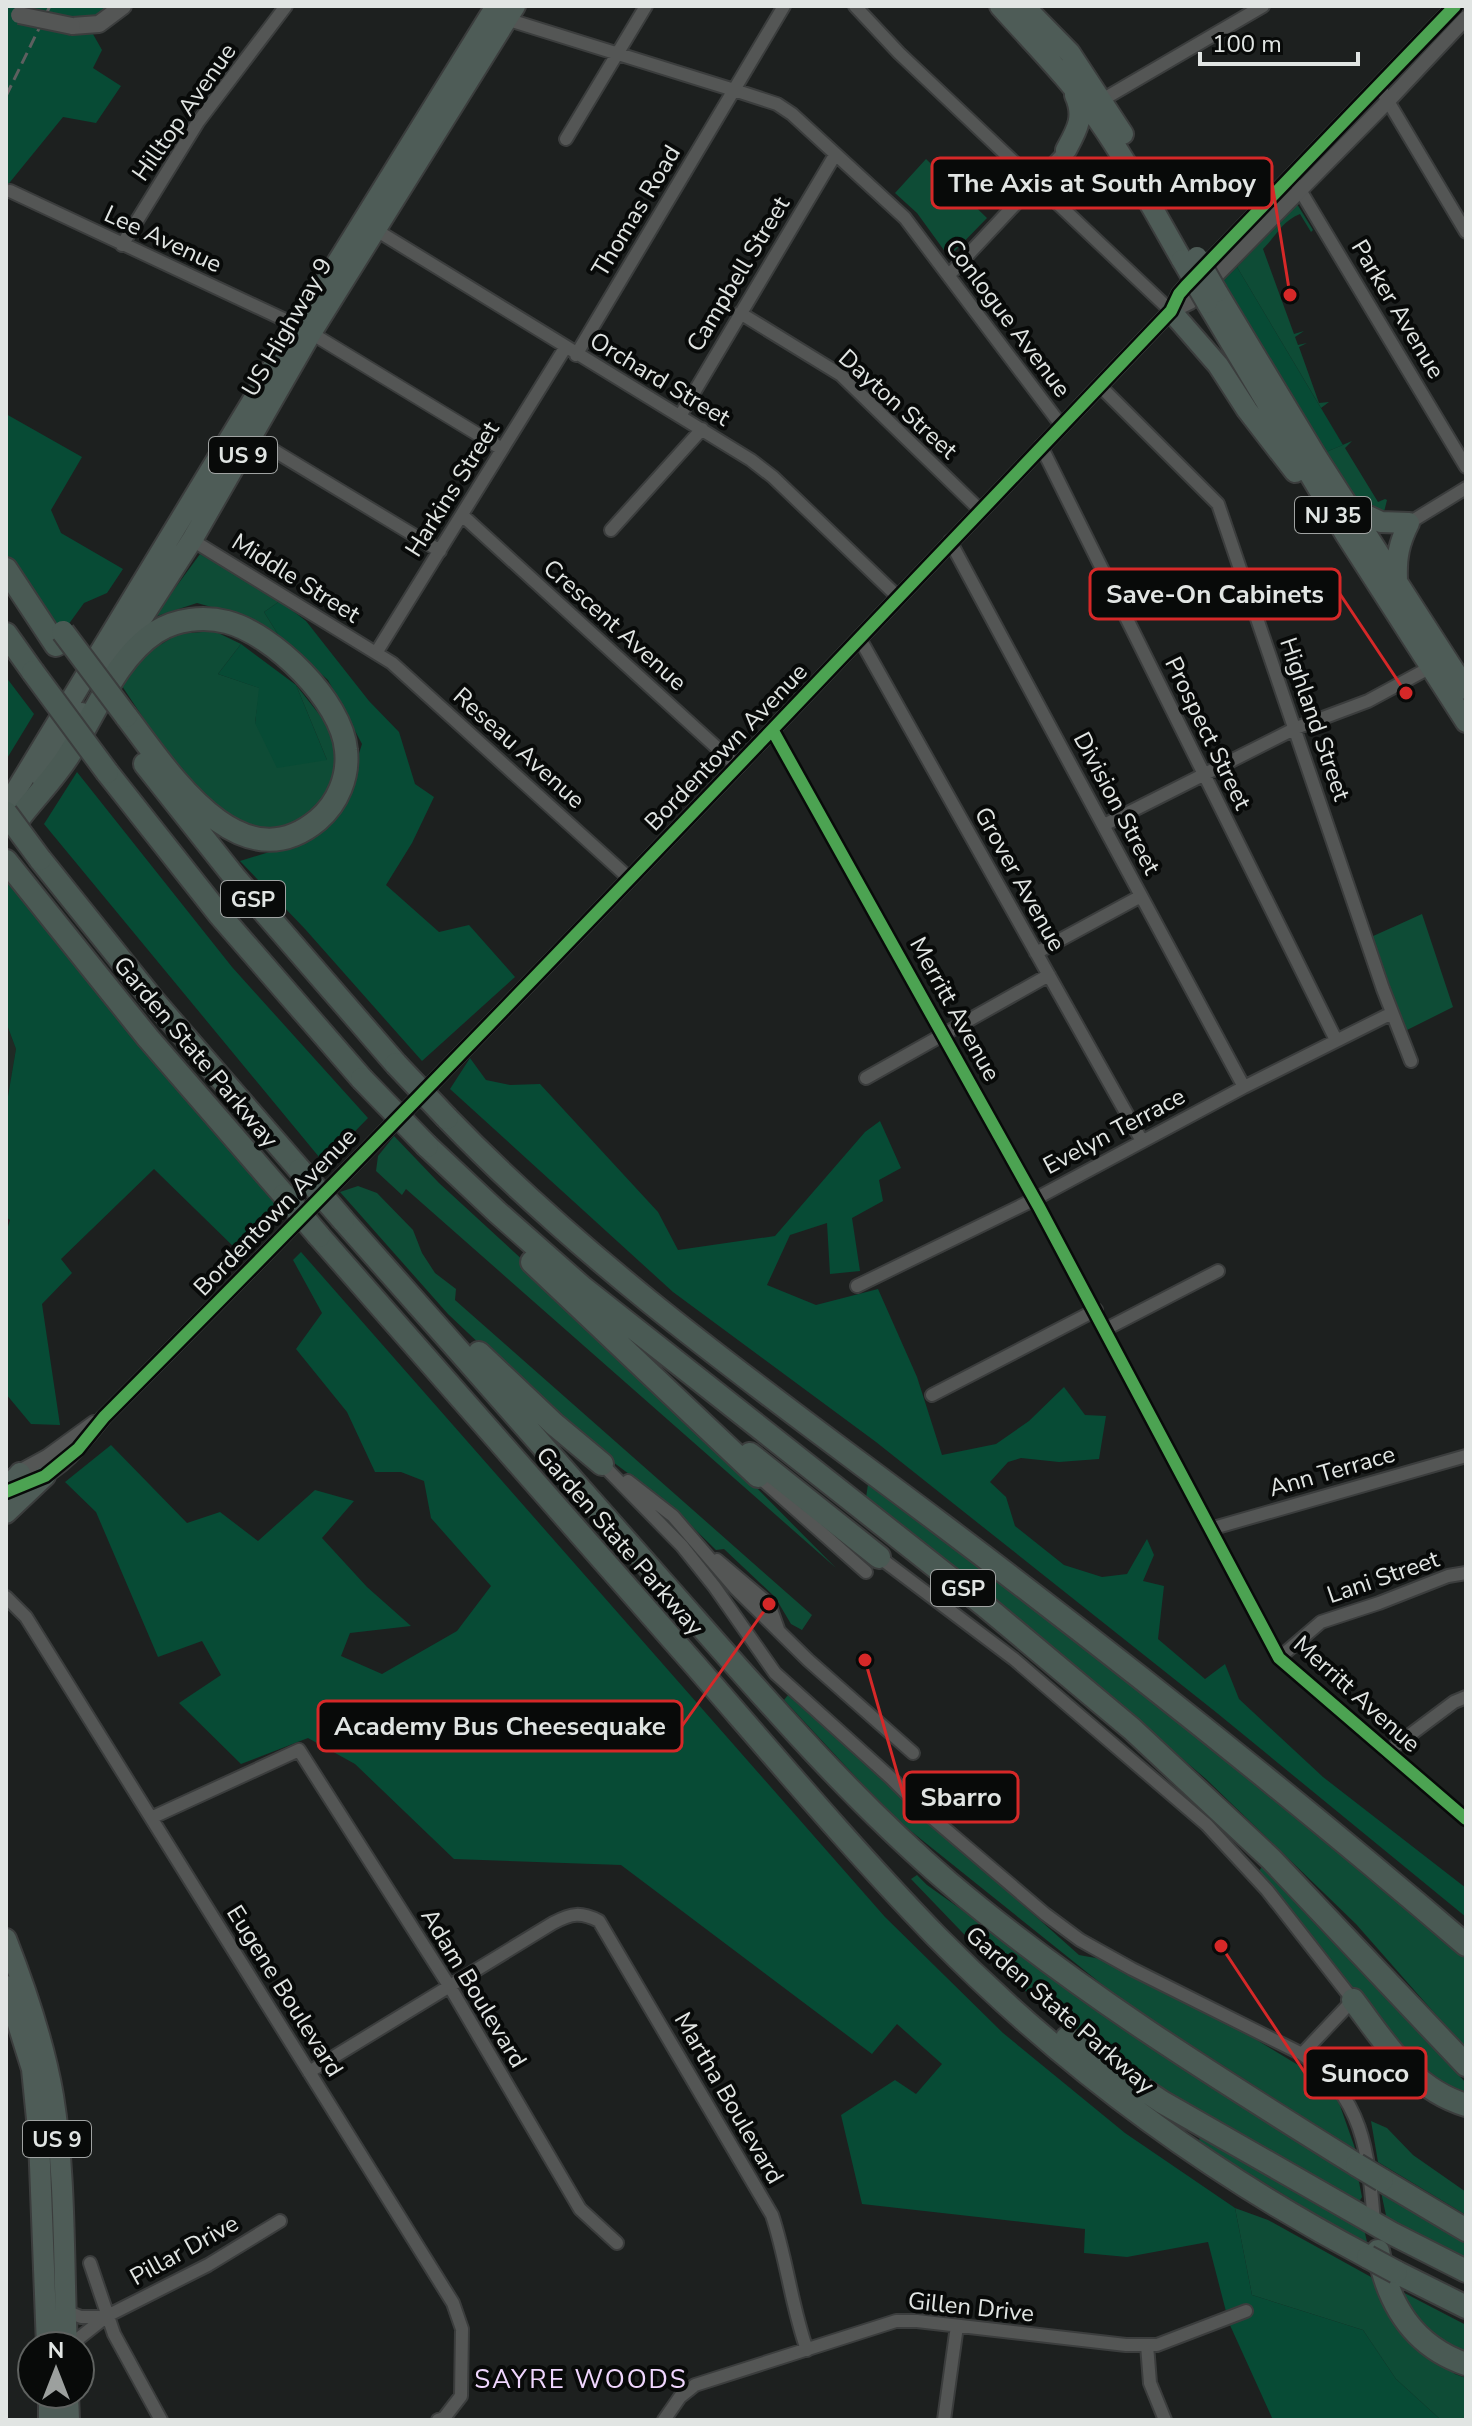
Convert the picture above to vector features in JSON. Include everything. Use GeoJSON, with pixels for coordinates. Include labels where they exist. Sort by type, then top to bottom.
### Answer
{"type":"FeatureCollection","features":[{"type":"Feature","properties":{"kind":"highway","name":"NJ 35"},"geometry":{"type":"LineString","coordinates":[[1000,6],[1070,84],[1120,152],[1189,258]]}},
{"type":"Feature","properties":{"kind":"highway","name":"NJ 35"},"geometry":{"type":"LineString","coordinates":[[1024,6],[1070,53],[1102,100],[1346,535],[1466,722]]}},
{"type":"Feature","properties":{"kind":"highway","name":"US Highway 9"},"geometry":{"type":"LineString","coordinates":[[11,812],[61,746],[192,540],[253,438],[305,330],[376,230],[506,10]]}},
{"type":"Feature","properties":{"kind":"highway","name":"US Highway 9"},"geometry":{"type":"LineString","coordinates":[[6,840],[11,812],[305,330],[506,10]]}},
{"type":"Feature","properties":{"kind":"highway"},"geometry":{"type":"LineString","coordinates":[[1066,150],[1080,124],[1081,115],[1070,84]]}},
{"type":"Feature","properties":{"kind":"highway"},"geometry":{"type":"LineString","coordinates":[[1066,150],[1077,145],[1098,143],[1120,152]]}},
{"type":"Feature","properties":{"kind":"highway","name":"NJ 35"},"geometry":{"type":"LineString","coordinates":[[1212,298],[1466,689]]}},
{"type":"Feature","properties":{"kind":"highway"},"geometry":{"type":"LineString","coordinates":[[1171,311],[1218,365],[1318,506],[1346,535]]}},
{"type":"Feature","properties":{"kind":"highway"},"geometry":{"type":"LineString","coordinates":[[1349,506],[1381,522],[1409,523],[1399,541],[1397,583]]}},
{"type":"Feature","properties":{"kind":"highway"},"geometry":{"type":"LineString","coordinates":[[11,576],[60,639],[122,722],[225,827],[243,836],[273,839],[293,835],[311,826],[332,805],[344,778],[346,747],[341,728],[324,699],[299,669],[271,646],[240,627],[212,619],[192,620],[163,628],[131,655],[70,754],[11,812]]}},
{"type":"Feature","properties":{"kind":"highway","name":"GSP"},"geometry":{"type":"LineString","coordinates":[[6,634],[107,772],[219,914],[362,1079],[427,1146],[583,1288],[984,1605],[1141,1737],[1271,1859],[1466,2065]]}},
{"type":"Feature","properties":{"kind":"highway","name":"GSP"},"geometry":{"type":"LineString","coordinates":[[122,722],[236,879],[396,1064],[551,1219],[647,1302],[1066,1620],[1466,1945]]}},
{"type":"Feature","properties":{"kind":"highway","name":"Garden State Parkway"},"geometry":{"type":"LineString","coordinates":[[11,812],[40,859],[137,981],[343,1220],[785,1721],[901,1839],[978,1906],[1101,1997],[1185,2055],[1357,2165],[1466,2230]]}},
{"type":"Feature","properties":{"kind":"highway","name":"Garden State Parkway"},"geometry":{"type":"LineString","coordinates":[[6,861],[148,1038],[319,1236],[843,1834],[938,1937],[993,1991],[1110,2091],[1235,2180],[1368,2257],[1466,2307]]}},
{"type":"Feature","properties":{"kind":"highway"},"geometry":{"type":"LineString","coordinates":[[427,1146],[478,1210],[758,1476]]}},
{"type":"Feature","properties":{"kind":"highway"},"geometry":{"type":"LineString","coordinates":[[392,1275],[446,1320],[497,1372],[602,1464]]}},
{"type":"Feature","properties":{"kind":"highway"},"geometry":{"type":"LineString","coordinates":[[658,1381],[872,1564]]}},
{"type":"Feature","properties":{"kind":"highway"},"geometry":{"type":"LineString","coordinates":[[6,1491],[13,1475]]}},
{"type":"Feature","properties":{"kind":"highway"},"geometry":{"type":"LineString","coordinates":[[6,1513],[45,1476]]}},
{"type":"Feature","properties":{"kind":"highway"},"geometry":{"type":"LineString","coordinates":[[843,1834],[892,1872],[968,1951],[1055,2030],[1151,2095],[1466,2271]]}},
{"type":"Feature","properties":{"kind":"highway","name":"US 9"},"geometry":{"type":"LineString","coordinates":[[6,1939],[25,1986],[53,2097],[59,2158],[67,2330]]}},
{"type":"Feature","properties":{"kind":"highway","name":"US 9"},"geometry":{"type":"LineString","coordinates":[[6,1986],[32,2069],[39,2139],[46,2330]]}},
{"type":"Feature","properties":{"kind":"highway"},"geometry":{"type":"LineString","coordinates":[[1353,2000],[1415,2078],[1432,2090],[1466,2105]]}},
{"type":"Feature","properties":{"kind":"highway"},"geometry":{"type":"LineString","coordinates":[[1374,2222],[1385,2280],[1403,2319],[1429,2346],[1466,2364]]}},
{"type":"Feature","properties":{"kind":"main road"},"geometry":{"type":"LineString","coordinates":[[13,14],[72,26],[99,24],[123,6]]}},
{"type":"Feature","properties":{"kind":"street","name":"Hilltop Avenue"},"geometry":{"type":"LineString","coordinates":[[122,245],[198,122],[286,6]]}},
{"type":"Feature","properties":{"kind":"street"},"geometry":{"type":"LineString","coordinates":[[566,139],[646,6]]}},
{"type":"Feature","properties":{"kind":"street","name":"Thomas Road"},"geometry":{"type":"LineString","coordinates":[[571,351],[784,6]]}},
{"type":"Feature","properties":{"kind":"street"},"geometry":{"type":"LineString","coordinates":[[855,6],[899,53],[1171,311]]}},
{"type":"Feature","properties":{"kind":"street"},"geometry":{"type":"LineString","coordinates":[[1102,100],[1263,6]]}},
{"type":"Feature","properties":{"kind":"street","name":"Bordentown Avenue"},"geometry":{"type":"LineString","coordinates":[[1239,240],[1290,176],[1455,6]]}},
{"type":"Feature","properties":{"kind":"street","name":"Conlogue Avenue"},"geometry":{"type":"LineString","coordinates":[[506,10],[618,54],[777,104],[792,114],[905,218],[1061,425]]}},
{"type":"Feature","properties":{"kind":"street","name":"Bordentown Avenue"},"geometry":{"type":"LineString","coordinates":[[6,1491],[45,1476],[78,1449],[104,1417],[773,731],[1171,311],[1179,294],[1300,188],[1466,18]]}},
{"type":"Feature","properties":{"kind":"street"},"geometry":{"type":"LineString","coordinates":[[1379,86],[1466,232]]}},
{"type":"Feature","properties":{"kind":"street"},"geometry":{"type":"LineString","coordinates":[[949,275],[1066,150]]}},
{"type":"Feature","properties":{"kind":"street","name":"Campbell Street"},"geometry":{"type":"LineString","coordinates":[[680,416],[835,155]]}},
{"type":"Feature","properties":{"kind":"street","name":"Parker Avenue"},"geometry":{"type":"LineString","coordinates":[[1290,176],[1466,467]]}},
{"type":"Feature","properties":{"kind":"street","name":"Lee Avenue"},"geometry":{"type":"LineString","coordinates":[[10,191],[305,330],[502,449]]}},
{"type":"Feature","properties":{"kind":"street","name":"Orchard Street"},"geometry":{"type":"LineString","coordinates":[[376,230],[702,429],[773,477],[898,597]]}},
{"type":"Feature","properties":{"kind":"street","name":"Dayton Street"},"geometry":{"type":"LineString","coordinates":[[740,313],[841,375],[980,510]]}},
{"type":"Feature","properties":{"kind":"street","name":"Harkins Street"},"geometry":{"type":"LineString","coordinates":[[376,653],[502,449],[571,351]]}},
{"type":"Feature","properties":{"kind":"street","name":"Highland Street"},"geometry":{"type":"LineString","coordinates":[[1100,386],[1218,504],[1411,1061]]}},
{"type":"Feature","properties":{"kind":"street"},"geometry":{"type":"LineString","coordinates":[[611,530],[702,429]]}},
{"type":"Feature","properties":{"kind":"street"},"geometry":{"type":"LineString","coordinates":[[253,438],[440,551]]}},
{"type":"Feature","properties":{"kind":"street","name":"Prospect Street"},"geometry":{"type":"LineString","coordinates":[[1041,446],[1336,1040]]}},
{"type":"Feature","properties":{"kind":"street"},"geometry":{"type":"LineString","coordinates":[[1409,523],[1466,488]]}},
{"type":"Feature","properties":{"kind":"street","name":"Crescent Avenue"},"geometry":{"type":"LineString","coordinates":[[462,515],[738,767]]}},
{"type":"Feature","properties":{"kind":"street","name":"Middle Street"},"geometry":{"type":"LineString","coordinates":[[192,540],[376,653]]}},
{"type":"Feature","properties":{"kind":"street","name":"Division Street"},"geometry":{"type":"LineString","coordinates":[[950,541],[1244,1087]]}},
{"type":"Feature","properties":{"kind":"street","name":"Grover Avenue"},"geometry":{"type":"LineString","coordinates":[[860,639],[1142,1141]]}},
{"type":"Feature","properties":{"kind":"street","name":"Reseau Avenue"},"geometry":{"type":"LineString","coordinates":[[376,653],[414,682],[630,879]]}},
{"type":"Feature","properties":{"kind":"street"},"geometry":{"type":"LineString","coordinates":[[1104,825],[1296,728],[1368,701],[1431,667]]}},
{"type":"Feature","properties":{"kind":"street","name":"Merritt Avenue"},"geometry":{"type":"LineString","coordinates":[[773,731],[1096,1310],[1279,1658],[1466,1819]]}},
{"type":"Feature","properties":{"kind":"street"},"geometry":{"type":"LineString","coordinates":[[1036,953],[1141,896]]}},
{"type":"Feature","properties":{"kind":"street"},"geometry":{"type":"LineString","coordinates":[[866,1078],[1049,975]]}},
{"type":"Feature","properties":{"kind":"street","name":"Evelyn Terrace"},"geometry":{"type":"LineString","coordinates":[[857,1286],[1035,1199],[1244,1087],[1392,1013]]}},
{"type":"Feature","properties":{"kind":"street"},"geometry":{"type":"LineString","coordinates":[[1106,1329],[1218,1271]]}},
{"type":"Feature","properties":{"kind":"street"},"geometry":{"type":"LineString","coordinates":[[932,1395],[1096,1310]]}},
{"type":"Feature","properties":{"kind":"street","name":"Bordentown Avenue"},"geometry":{"type":"LineString","coordinates":[[13,1475],[104,1417]]}},
{"type":"Feature","properties":{"kind":"street","name":"Ann Terrace"},"geometry":{"type":"LineString","coordinates":[[1210,1529],[1466,1456]]}},
{"type":"Feature","properties":{"kind":"street"},"geometry":{"type":"LineString","coordinates":[[602,1464],[662,1507],[704,1551],[769,1604],[778,1629],[808,1660],[913,1753]]}},
{"type":"Feature","properties":{"kind":"street"},"geometry":{"type":"LineString","coordinates":[[602,1464],[682,1546],[775,1673],[923,1810],[1045,1914],[1071,1934],[1121,1963],[1302,2054],[1321,2068],[1338,2087],[1358,2120],[1369,2164],[1374,2222]]}},
{"type":"Feature","properties":{"kind":"street"},"geometry":{"type":"LineString","coordinates":[[758,1476],[872,1564],[1014,1659],[1207,1825],[1267,1890],[1353,2000],[1302,2054]]}},
{"type":"Feature","properties":{"kind":"street","name":"Lani Street"},"geometry":{"type":"LineString","coordinates":[[1279,1658],[1321,1622],[1448,1576],[1466,1573]]}},
{"type":"Feature","properties":{"kind":"street","name":"Eugene Boulevard"},"geometry":{"type":"LineString","coordinates":[[6,1597],[26,1617],[153,1817],[453,2303],[462,2329],[461,2396],[444,2418],[438,2420]]}},
{"type":"Feature","properties":{"kind":"street"},"geometry":{"type":"LineString","coordinates":[[1387,1752],[1454,1702],[1466,1697]]}},
{"type":"Feature","properties":{"kind":"street","name":"Adam Boulevard"},"geometry":{"type":"LineString","coordinates":[[153,1817],[299,1750],[450,1987],[580,2209],[617,2243]]}},
{"type":"Feature","properties":{"kind":"street","name":"Martha Boulevard"},"geometry":{"type":"LineString","coordinates":[[450,1987],[571,1914],[584,1914],[599,1921],[772,2215],[783,2247],[791,2304],[807,2350]]}},
{"type":"Feature","properties":{"kind":"street"},"geometry":{"type":"LineString","coordinates":[[309,2072],[450,1987]]}},
{"type":"Feature","properties":{"kind":"street","name":"Pillar Drive"},"geometry":{"type":"LineString","coordinates":[[89,2330],[107,2316],[208,2265],[280,2221]]}},
{"type":"Feature","properties":{"kind":"street"},"geometry":{"type":"LineString","coordinates":[[90,2263],[119,2343],[161,2420]]}},
{"type":"Feature","properties":{"kind":"street"},"geometry":{"type":"LineString","coordinates":[[65,2311],[81,2317],[107,2316]]}},
{"type":"Feature","properties":{"kind":"street","name":"Gillen Drive"},"geometry":{"type":"LineString","coordinates":[[664,2420],[680,2397],[695,2385],[896,2321],[1126,2345],[1157,2345],[1246,2311]]}},
{"type":"Feature","properties":{"kind":"street"},"geometry":{"type":"LineString","coordinates":[[944,2420],[957,2326]]}},
{"type":"Feature","properties":{"kind":"street"},"geometry":{"type":"LineString","coordinates":[[1147,2345],[1150,2383],[1165,2420]]}},
{"type":"Feature","properties":{"kind":"shaded area"},"geometry":{"type":"Polygon","coordinates":[[[6,1022],[16,1049],[6,1108],[6,1022]]]}},
{"type":"Feature","properties":{"kind":"green space"},"geometry":{"type":"Polygon","coordinates":[[[6,6],[123,6],[89,27],[102,50],[93,68],[121,86],[96,123],[63,117],[6,187],[6,6]]]}},
{"type":"Feature","properties":{"kind":"green space"},"geometry":{"type":"Polygon","coordinates":[[[926,159],[987,218],[949,257],[917,213],[895,193],[926,159]]]}},
{"type":"Feature","properties":{"kind":"green space"},"geometry":{"type":"Polygon","coordinates":[[[1297,204],[1313,230],[1311,232],[1300,214],[1284,225],[1263,249],[1294,334],[1304,331],[1295,337],[1298,345],[1307,343],[1299,347],[1319,403],[1329,402],[1321,408],[1237,267],[1297,204]]]}},
{"type":"Feature","properties":{"kind":"green space"},"geometry":{"type":"Polygon","coordinates":[[[1237,267],[1343,445],[1326,452],[1268,362],[1222,281],[1237,267]]]}},
{"type":"Feature","properties":{"kind":"green space"},"geometry":{"type":"Polygon","coordinates":[[[6,414],[82,457],[51,510],[61,533],[123,569],[107,593],[84,603],[63,632],[15,583],[6,569],[6,414]]]}},
{"type":"Feature","properties":{"kind":"green space"},"geometry":{"type":"Polygon","coordinates":[[[1352,441],[1345,448],[1378,502],[1387,500],[1384,512],[1358,501],[1326,452],[1352,441]]]}},
{"type":"Feature","properties":{"kind":"green space"},"geometry":{"type":"Polygon","coordinates":[[[200,554],[280,601],[264,612],[279,636],[251,618],[197,603],[154,617],[200,554]]]}},
{"type":"Feature","properties":{"kind":"green space"},"geometry":{"type":"Polygon","coordinates":[[[280,601],[306,621],[369,701],[399,732],[415,784],[434,797],[412,843],[386,885],[439,932],[469,925],[515,977],[422,1061],[240,861],[308,840],[343,803],[362,744],[328,680],[279,636],[264,612],[280,601]]]}},
{"type":"Feature","properties":{"kind":"green space"},"geometry":{"type":"Polygon","coordinates":[[[214,631],[241,644],[218,674],[260,688],[255,723],[327,760],[296,685],[330,728],[338,769],[321,809],[287,828],[259,832],[219,812],[188,785],[122,686],[147,653],[178,634],[214,631]]]}},
{"type":"Feature","properties":{"kind":"green space"},"geometry":{"type":"Polygon","coordinates":[[[241,644],[296,685],[327,760],[277,768],[255,723],[259,688],[218,674],[241,644]]]}},
{"type":"Feature","properties":{"kind":"green space"},"geometry":{"type":"Polygon","coordinates":[[[6,677],[34,714],[6,760],[6,677]]]}},
{"type":"Feature","properties":{"kind":"green space"},"geometry":{"type":"Polygon","coordinates":[[[77,772],[232,967],[368,1118],[324,1163],[44,824],[77,772]]]}},
{"type":"Feature","properties":{"kind":"green space"},"geometry":{"type":"Polygon","coordinates":[[[6,859],[284,1195],[236,1249],[154,1169],[61,1259],[72,1273],[42,1304],[60,1425],[31,1424],[6,1394],[6,1233],[10,1220],[6,1217],[6,1108],[16,1049],[6,1022],[6,859]]]}},
{"type":"Feature","properties":{"kind":"green space"},"geometry":{"type":"Polygon","coordinates":[[[1422,914],[1453,1007],[1403,1032],[1371,937],[1422,914]]]}},
{"type":"Feature","properties":{"kind":"green space"},"geometry":{"type":"Polygon","coordinates":[[[470,1058],[486,1080],[510,1085],[540,1084],[658,1212],[678,1250],[775,1236],[865,1132],[880,1121],[901,1168],[879,1180],[883,1201],[852,1218],[860,1271],[830,1274],[827,1223],[790,1235],[767,1285],[816,1305],[878,1289],[917,1377],[942,1455],[996,1444],[1029,1421],[1064,1387],[1085,1415],[1106,1416],[1099,1459],[1059,1462],[1021,1458],[1008,1462],[990,1482],[1006,1497],[1015,1526],[1064,1565],[1102,1577],[1127,1574],[1147,1539],[1154,1555],[1143,1581],[1164,1586],[1158,1639],[1205,1679],[1225,1664],[1239,1699],[1323,1777],[1466,1888],[1466,1917],[1217,1713],[876,1442],[673,1292],[450,1089],[470,1058]]]}},
{"type":"Feature","properties":{"kind":"green space"},"geometry":{"type":"Polygon","coordinates":[[[394,1136],[439,1183],[613,1343],[836,1568],[406,1189],[402,1195],[376,1171],[378,1156],[394,1136]]]}},
{"type":"Feature","properties":{"kind":"green space"},"geometry":{"type":"Polygon","coordinates":[[[358,1186],[377,1193],[413,1230],[422,1253],[435,1273],[456,1289],[455,1300],[812,1615],[802,1630],[791,1624],[775,1597],[724,1549],[716,1550],[669,1504],[542,1403],[448,1314],[340,1192],[358,1186]]]}},
{"type":"Feature","properties":{"kind":"green space"},"geometry":{"type":"Polygon","coordinates":[[[301,1252],[885,1917],[1003,2033],[1125,2133],[1235,2208],[1252,2295],[1363,2330],[1396,2379],[1441,2420],[1273,2420],[1229,2323],[1208,2242],[1127,2257],[1084,2253],[1085,2229],[862,2204],[841,2115],[895,2080],[916,2094],[942,2064],[897,2024],[872,2054],[621,1865],[454,1859],[355,1764],[308,1738],[241,1764],[179,1703],[221,1675],[202,1641],[158,1657],[96,1512],[65,1482],[111,1445],[187,1523],[220,1512],[258,1541],[315,1490],[354,1501],[322,1538],[367,1587],[411,1626],[350,1633],[341,1656],[382,1674],[457,1631],[491,1586],[431,1518],[424,1481],[401,1472],[375,1472],[347,1412],[296,1349],[322,1313],[293,1260],[301,1252]]]}},
{"type":"Feature","properties":{"kind":"green space"},"geometry":{"type":"Polygon","coordinates":[[[868,1484],[1087,1648],[1466,1957],[1466,2049],[1356,1924],[1206,1779],[1035,1633],[866,1498],[868,1484]]]}},
{"type":"Feature","properties":{"kind":"green space"},"geometry":{"type":"Polygon","coordinates":[[[788,1695],[1079,1955],[1101,1959],[1247,2034],[1303,2068],[1338,2100],[1356,2151],[1124,2002],[892,1816],[784,1700],[788,1695]]]}},
{"type":"Feature","properties":{"kind":"green space"},"geometry":{"type":"Polygon","coordinates":[[[1264,1864],[1466,2083],[1466,2100],[1431,2083],[1338,1973],[1259,1871],[1264,1864]]]}},
{"type":"Feature","properties":{"kind":"green space"},"geometry":{"type":"Polygon","coordinates":[[[917,1875],[1143,2039],[1358,2177],[1362,2197],[1357,2205],[1144,2088],[1077,2036],[984,1955],[911,1879],[917,1875]]]}},
{"type":"Feature","properties":{"kind":"green space"},"geometry":{"type":"Polygon","coordinates":[[[1371,2121],[1387,2128],[1413,2155],[1466,2192],[1466,2215],[1378,2162],[1371,2121]]]}},
{"type":"Feature","properties":{"kind":"green space"},"geometry":{"type":"Polygon","coordinates":[[[1200,2134],[1363,2224],[1367,2242],[1358,2240],[1199,2143],[1200,2134]]]}},
{"type":"Feature","properties":{"kind":"green space"},"geometry":{"type":"Polygon","coordinates":[[[1381,2192],[1466,2243],[1466,2266],[1387,2220],[1381,2192]]]}},
{"type":"Feature","properties":{"kind":"green space"},"geometry":{"type":"Polygon","coordinates":[[[1235,2208],[1268,2220],[1371,2277],[1411,2342],[1455,2374],[1466,2378],[1466,2420],[1441,2420],[1396,2379],[1363,2330],[1252,2295],[1235,2208]]]}},
{"type":"Feature","properties":{"kind":"green space"},"geometry":{"type":"Polygon","coordinates":[[[1391,2286],[1466,2325],[1466,2360],[1420,2331],[1391,2286]]]}},
{"type":"Feature","properties":{"kind":"railway"},"geometry":{"type":"LineString","coordinates":[[6,96],[50,6]]}},
{"type":"Feature","properties":{"kind":"cycle path"},"geometry":{"type":"LineString","coordinates":[[6,1492],[45,1476],[78,1449],[104,1417],[374,1143],[774,728],[1171,311],[1186,286],[1455,6]]}},
{"type":"Feature","properties":{"kind":"cycle path"},"geometry":{"type":"LineString","coordinates":[[773,731],[1039,1207],[1279,1658],[1466,1819]]}},
{"type":"Feature","properties":{"kind":"place","name":"The Axis at South Amboy"},"geometry":{"type":"Point","coordinates":[1290,295]}},
{"type":"Feature","properties":{"kind":"place","name":"Save-On Cabinets"},"geometry":{"type":"Point","coordinates":[1406,693]}},
{"type":"Feature","properties":{"kind":"place","name":"Academy Bus Cheesequake"},"geometry":{"type":"Point","coordinates":[769,1604]}},
{"type":"Feature","properties":{"kind":"place","name":"Sbarro"},"geometry":{"type":"Point","coordinates":[865,1660]}},
{"type":"Feature","properties":{"kind":"place","name":"Sunoco"},"geometry":{"type":"Point","coordinates":[1221,1946]}},
{"type":"Feature","properties":{"kind":"district","name":"SAYRE WOODS"},"geometry":{"type":"Point","coordinates":[581,2379]}}]}
